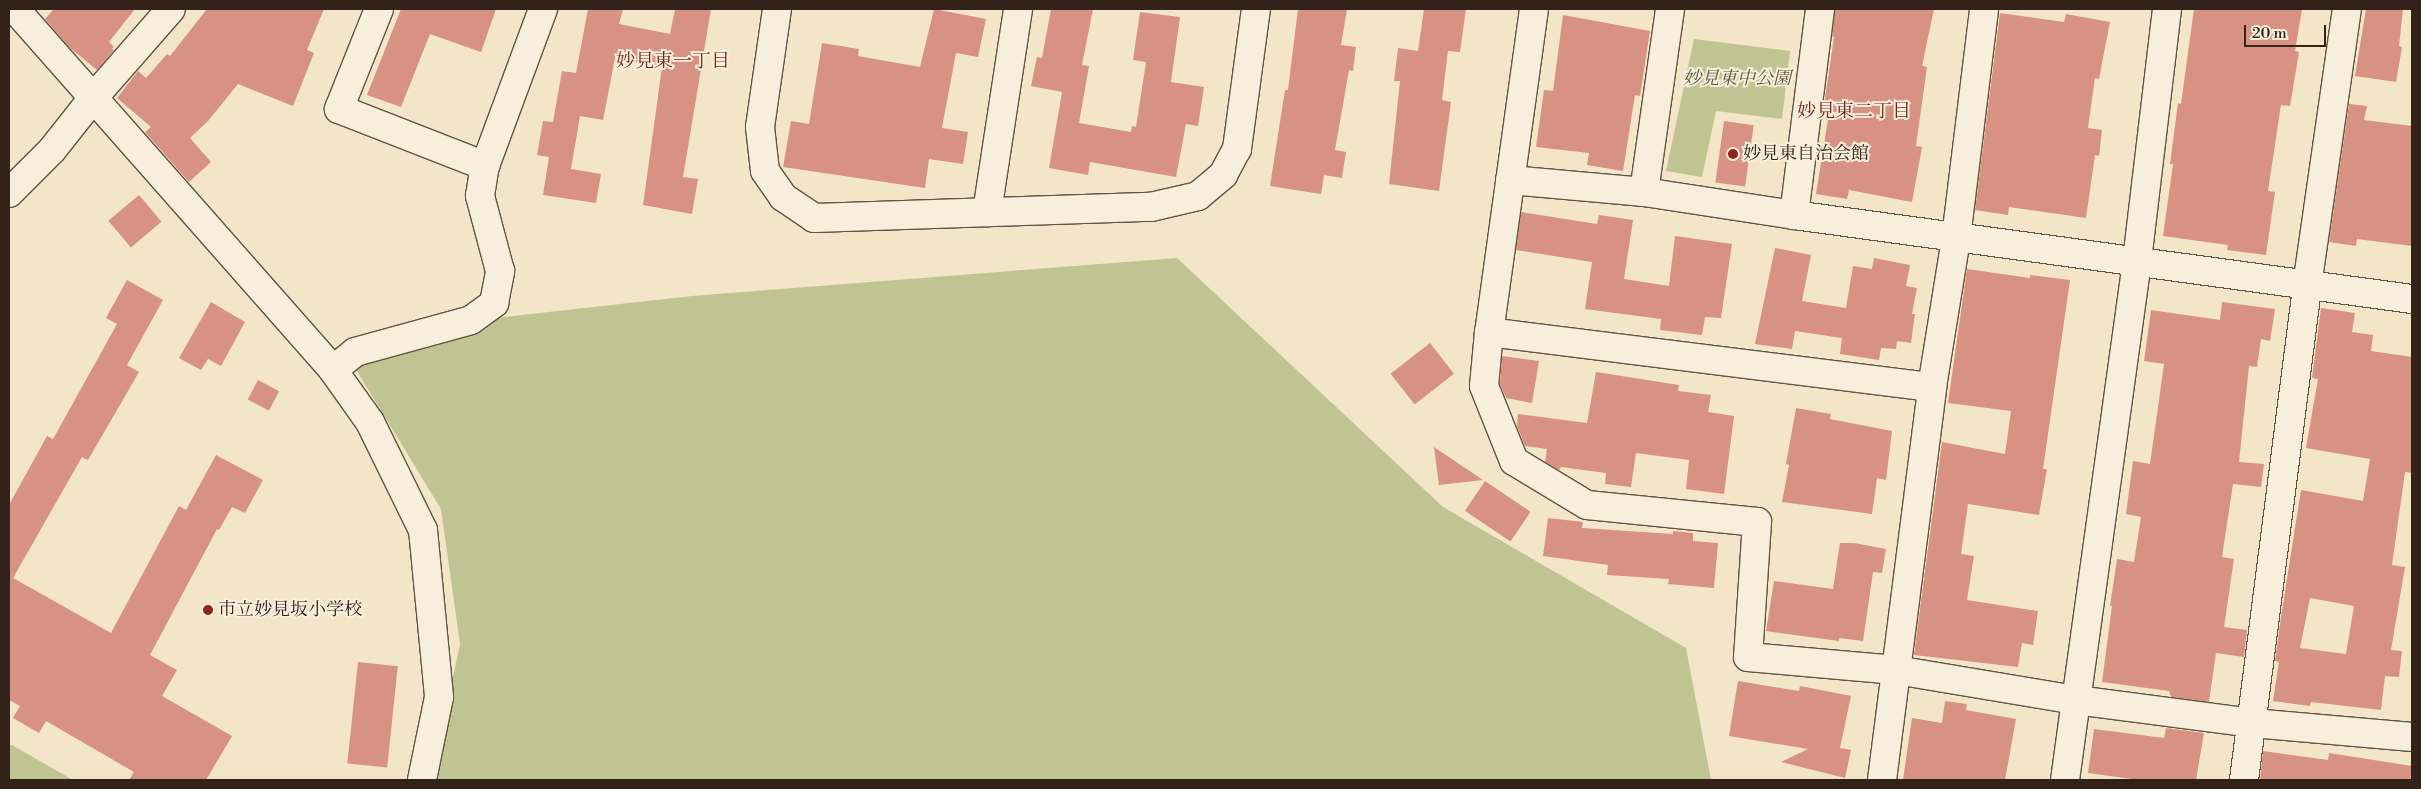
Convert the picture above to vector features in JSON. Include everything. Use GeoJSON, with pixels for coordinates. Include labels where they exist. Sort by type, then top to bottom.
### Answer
{"type":"FeatureCollection","features":[{"type":"Feature","properties":{"kind":"street"},"geometry":{"type":"LineString","coordinates":[[15,9],[333,370],[370,422],[423,530],[439,697],[422,780]]}},
{"type":"Feature","properties":{"kind":"street"},"geometry":{"type":"LineString","coordinates":[[9,193],[52,150],[171,9]]}},
{"type":"Feature","properties":{"kind":"street"},"geometry":{"type":"LineString","coordinates":[[379,9],[338,109],[485,166]]}},
{"type":"Feature","properties":{"kind":"street"},"geometry":{"type":"LineString","coordinates":[[333,370],[354,352],[471,320],[494,303],[500,270],[480,196],[485,166],[543,9]]}},
{"type":"Feature","properties":{"kind":"street"},"geometry":{"type":"LineString","coordinates":[[777,9],[760,127],[765,172],[783,197],[814,218],[1151,207],[1198,196],[1223,175],[1237,149],[1256,9]]}},
{"type":"Feature","properties":{"kind":"street"},"geometry":{"type":"LineString","coordinates":[[987,212],[1018,9]]}},
{"type":"Feature","properties":{"kind":"street"},"geometry":{"type":"LineString","coordinates":[[1534,9],[1489,332],[1484,386],[1514,461],[1587,505],[1757,522],[1748,656],[1896,670],[2076,700],[2252,723],[2412,737]]}},
{"type":"Feature","properties":{"kind":"street"},"geometry":{"type":"LineString","coordinates":[[1644,192],[1670,9]]}},
{"type":"Feature","properties":{"kind":"street"},"geometry":{"type":"LineString","coordinates":[[1794,214],[1820,9]]}},
{"type":"Feature","properties":{"kind":"street"},"geometry":{"type":"LineString","coordinates":[[1882,780],[1932,387],[1956,238],[1984,9]]}},
{"type":"Feature","properties":{"kind":"street"},"geometry":{"type":"LineString","coordinates":[[2065,780],[2137,262],[2167,9]]}},
{"type":"Feature","properties":{"kind":"street"},"geometry":{"type":"LineString","coordinates":[[2244,780],[2308,286],[2347,9]]}},
{"type":"Feature","properties":{"kind":"street"},"geometry":{"type":"LineString","coordinates":[[1510,180],[1644,192],[1956,238],[2412,299]]}},
{"type":"Feature","properties":{"kind":"street"},"geometry":{"type":"LineString","coordinates":[[1489,332],[1932,387]]}},
{"type":"Feature","properties":{"kind":"green space","name":"妙見東中公園"},"geometry":{"type":"Polygon","coordinates":[[[1694,39],[1790,51],[1782,119],[1716,111],[1702,177],[1666,171],[1694,39]]]}},
{"type":"Feature","properties":{"kind":"green space"},"geometry":{"type":"Polygon","coordinates":[[[1177,258],[1443,507],[1686,648],[1711,780],[431,780],[460,644],[441,509],[355,368],[485,319],[692,296],[1177,258]]]}},
{"type":"Feature","properties":{"kind":"green space"},"geometry":{"type":"Polygon","coordinates":[[[9,745],[12,745],[73,780],[9,780],[9,745]]]}},
{"type":"Feature","properties":{"kind":"building"},"geometry":{"type":"Polygon","coordinates":[[[54,9],[135,9],[109,42],[114,47],[112,49],[114,50],[97,70],[69,47],[45,19],[54,9]]]}},
{"type":"Feature","properties":{"kind":"building"},"geometry":{"type":"Polygon","coordinates":[[[207,9],[324,9],[307,50],[314,53],[293,106],[238,84],[208,121],[190,138],[211,162],[189,182],[145,132],[151,127],[117,98],[138,71],[146,78],[167,54],[170,56],[207,9]]]}},
{"type":"Feature","properties":{"kind":"building"},"geometry":{"type":"Polygon","coordinates":[[[401,9],[496,9],[481,52],[430,34],[401,107],[367,95],[401,9]]]}},
{"type":"Feature","properties":{"kind":"building"},"geometry":{"type":"Polygon","coordinates":[[[588,9],[623,9],[619,24],[670,34],[675,9],[711,9],[683,177],[698,179],[692,214],[643,205],[662,67],[615,58],[603,120],[580,116],[571,169],[601,174],[596,203],[543,195],[549,157],[537,155],[543,121],[553,122],[562,71],[576,73],[588,9]]]}},
{"type":"Feature","properties":{"kind":"building"},"geometry":{"type":"Polygon","coordinates":[[[934,9],[986,19],[978,57],[956,53],[942,128],[968,132],[963,164],[929,159],[925,188],[783,167],[791,121],[809,124],[822,43],[859,49],[858,56],[920,67],[934,9]]]}},
{"type":"Feature","properties":{"kind":"building"},"geometry":{"type":"Polygon","coordinates":[[[1051,9],[1093,9],[1082,65],[1089,66],[1079,123],[1131,132],[1132,126],[1136,127],[1146,62],[1133,60],[1140,12],[1180,17],[1171,82],[1204,87],[1198,126],[1186,124],[1176,177],[1090,162],[1088,175],[1049,168],[1062,92],[1031,86],[1037,57],[1042,58],[1051,9]]]}},
{"type":"Feature","properties":{"kind":"building"},"geometry":{"type":"Polygon","coordinates":[[[1298,9],[1347,9],[1341,45],[1356,47],[1353,71],[1349,70],[1335,150],[1346,152],[1342,178],[1324,175],[1321,194],[1270,186],[1285,90],[1288,90],[1298,9]]]}},
{"type":"Feature","properties":{"kind":"building"},"geometry":{"type":"Polygon","coordinates":[[[1424,9],[1466,9],[1460,52],[1448,51],[1442,100],[1451,102],[1439,191],[1389,184],[1400,81],[1394,81],[1398,48],[1418,51],[1424,9]]]}},
{"type":"Feature","properties":{"kind":"building"},"geometry":{"type":"Polygon","coordinates":[[[1835,9],[1934,9],[1922,66],[1927,67],[1916,146],[1922,147],[1912,202],[1849,190],[1847,199],[1816,194],[1829,113],[1823,112],[1834,37],[1832,36],[1835,9]]]}},
{"type":"Feature","properties":{"kind":"building"},"geometry":{"type":"Polygon","coordinates":[[[2194,9],[2302,9],[2295,51],[2299,52],[2290,106],[2281,105],[2268,191],[2275,192],[2266,255],[2227,250],[2228,245],[2163,236],[2173,164],[2170,164],[2178,103],[2181,104],[2194,9]]]}},
{"type":"Feature","properties":{"kind":"building"},"geometry":{"type":"Polygon","coordinates":[[[2366,9],[2403,9],[2399,46],[2402,47],[2396,82],[2355,76],[2366,9]]]}},
{"type":"Feature","properties":{"kind":"building"},"geometry":{"type":"Polygon","coordinates":[[[2000,13],[2064,22],[2066,14],[2110,22],[2099,79],[2095,78],[2088,128],[2102,130],[2099,156],[2095,155],[2086,218],[2009,207],[2008,215],[1975,210],[2000,13]]]}},
{"type":"Feature","properties":{"kind":"building"},"geometry":{"type":"Polygon","coordinates":[[[1563,15],[1650,31],[1640,96],[1635,95],[1623,171],[1587,165],[1589,153],[1536,147],[1544,90],[1553,91],[1563,15]]]}},
{"type":"Feature","properties":{"kind":"building"},"geometry":{"type":"Polygon","coordinates":[[[2349,104],[2367,106],[2364,120],[2412,126],[2412,246],[2357,239],[2356,246],[2329,242],[2349,104]]]}},
{"type":"Feature","properties":{"kind":"building","name":"妙見東自治会館"},"geometry":{"type":"Polygon","coordinates":[[[1724,121],[1754,125],[1745,187],[1715,182],[1724,121]]]}},
{"type":"Feature","properties":{"kind":"building"},"geometry":{"type":"Polygon","coordinates":[[[139,195],[161,222],[131,248],[108,221],[139,195]]]}},
{"type":"Feature","properties":{"kind":"building"},"geometry":{"type":"Polygon","coordinates":[[[1521,212],[1597,224],[1599,215],[1633,220],[1624,279],[1669,286],[1675,236],[1732,244],[1721,318],[1705,317],[1702,335],[1660,330],[1661,319],[1585,309],[1592,262],[1516,250],[1521,212]]]}},
{"type":"Feature","properties":{"kind":"building"},"geometry":{"type":"Polygon","coordinates":[[[1775,248],[1811,255],[1802,301],[1846,308],[1853,266],[1872,269],[1874,258],[1910,265],[1906,286],[1917,288],[1912,314],[1915,314],[1911,343],[1897,341],[1896,349],[1881,348],[1879,360],[1840,354],[1842,338],[1795,331],[1792,349],[1755,344],[1775,248]]]}},
{"type":"Feature","properties":{"kind":"building"},"geometry":{"type":"Polygon","coordinates":[[[1967,269],[2030,278],[2030,275],[2070,280],[2043,469],[2047,469],[2039,515],[1968,504],[1961,554],[1974,556],[1967,600],[2038,611],[2033,645],[2022,643],[2018,667],[1914,655],[1942,442],[2005,454],[2011,411],[1948,403],[1967,269]]]}},
{"type":"Feature","properties":{"kind":"building"},"geometry":{"type":"Polygon","coordinates":[[[127,280],[163,300],[127,365],[139,372],[88,460],[82,457],[13,578],[111,633],[179,506],[186,510],[216,455],[263,480],[245,513],[232,507],[219,530],[217,529],[150,655],[177,670],[162,696],[232,736],[206,780],[129,780],[134,772],[46,721],[39,733],[13,718],[20,706],[9,700],[9,505],[47,436],[53,439],[117,324],[106,318],[127,280]]]}},
{"type":"Feature","properties":{"kind":"building"},"geometry":{"type":"Polygon","coordinates":[[[211,302],[245,322],[221,366],[208,359],[201,370],[179,358],[211,302]]]}},
{"type":"Feature","properties":{"kind":"building"},"geometry":{"type":"Polygon","coordinates":[[[2222,302],[2275,309],[2270,341],[2261,339],[2257,367],[2249,366],[2239,462],[2264,464],[2261,487],[2233,484],[2222,557],[2234,559],[2224,627],[2247,630],[2244,657],[2216,653],[2209,702],[2171,697],[2169,691],[2102,682],[2117,559],[2134,562],[2141,517],[2126,514],[2133,461],[2150,464],[2164,364],[2144,361],[2151,310],[2220,320],[2222,302]]]}},
{"type":"Feature","properties":{"kind":"building"},"geometry":{"type":"Polygon","coordinates":[[[2321,308],[2355,313],[2352,332],[2373,335],[2371,351],[2412,357],[2412,473],[2405,472],[2392,565],[2405,567],[2391,650],[2402,651],[2399,677],[2385,676],[2381,710],[2311,702],[2310,706],[2273,701],[2279,662],[2275,661],[2301,490],[2363,501],[2370,459],[2306,448],[2318,379],[2312,378],[2321,308]],[[2310,598],[2300,648],[2346,654],[2354,606],[2310,598]]]}},
{"type":"Feature","properties":{"kind":"building"},"geometry":{"type":"Polygon","coordinates":[[[1430,343],[1454,374],[1415,405],[1391,374],[1430,343]]]}},
{"type":"Feature","properties":{"kind":"building"},"geometry":{"type":"Polygon","coordinates":[[[1502,356],[1539,361],[1532,403],[1506,398],[1500,384],[1502,356]]]}},
{"type":"Feature","properties":{"kind":"building"},"geometry":{"type":"Polygon","coordinates":[[[1596,372],[1679,385],[1678,391],[1711,395],[1708,412],[1734,416],[1724,494],[1686,489],[1689,460],[1636,453],[1631,487],[1605,484],[1606,473],[1561,467],[1559,470],[1545,462],[1547,449],[1525,446],[1517,426],[1518,414],[1587,423],[1596,372]]]}},
{"type":"Feature","properties":{"kind":"building"},"geometry":{"type":"Polygon","coordinates":[[[258,380],[279,391],[269,411],[248,399],[258,380]]]}},
{"type":"Feature","properties":{"kind":"building"},"geometry":{"type":"Polygon","coordinates":[[[1796,408],[1831,414],[1830,419],[1892,431],[1886,480],[1877,478],[1872,514],[1782,502],[1789,465],[1786,464],[1796,408]]]}},
{"type":"Feature","properties":{"kind":"building"},"geometry":{"type":"Polygon","coordinates":[[[1434,447],[1483,480],[1439,485],[1434,447]]]}},
{"type":"Feature","properties":{"kind":"building"},"geometry":{"type":"Polygon","coordinates":[[[1485,481],[1531,512],[1510,542],[1465,511],[1485,481]]]}},
{"type":"Feature","properties":{"kind":"building"},"geometry":{"type":"Polygon","coordinates":[[[1548,518],[1583,522],[1582,528],[1673,534],[1673,531],[1693,533],[1693,541],[1718,543],[1714,588],[1668,584],[1669,579],[1607,575],[1608,565],[1543,556],[1548,518]]]}},
{"type":"Feature","properties":{"kind":"building"},"geometry":{"type":"Polygon","coordinates":[[[1840,543],[1854,543],[1886,549],[1882,573],[1873,572],[1863,641],[1839,638],[1839,641],[1766,631],[1774,581],[1833,589],[1840,543]]]}},
{"type":"Feature","properties":{"kind":"building"},"geometry":{"type":"Polygon","coordinates":[[[358,662],[398,666],[387,768],[347,763],[358,662]]]}},
{"type":"Feature","properties":{"kind":"building"},"geometry":{"type":"Polygon","coordinates":[[[1738,681],[1799,691],[1800,686],[1851,696],[1840,748],[1851,750],[1845,778],[1781,762],[1808,749],[1729,736],[1738,681]]]}},
{"type":"Feature","properties":{"kind":"building"},"geometry":{"type":"Polygon","coordinates":[[[1945,701],[1967,704],[1966,710],[2016,719],[2005,780],[1903,780],[1912,718],[1942,723],[1945,701]]]}},
{"type":"Feature","properties":{"kind":"building"},"geometry":{"type":"Polygon","coordinates":[[[2166,728],[2204,733],[2196,780],[2139,780],[2088,773],[2094,729],[2164,738],[2166,728]]]}},
{"type":"Feature","properties":{"kind":"building"},"geometry":{"type":"Polygon","coordinates":[[[2263,751],[2328,760],[2329,753],[2412,766],[2412,780],[2260,780],[2263,751]]]}},
{"type":"Feature","properties":{"kind":"place","name":"妙見東自治会館"},"geometry":{"type":"Point","coordinates":[1733,154]}},
{"type":"Feature","properties":{"kind":"place","name":"市立妙見坂小学校"},"geometry":{"type":"Point","coordinates":[208,610]}},
{"type":"Feature","properties":{"kind":"district","name":"妙見東一丁目"},"geometry":{"type":"Point","coordinates":[673,62]}},
{"type":"Feature","properties":{"kind":"district","name":"妙見東二丁目"},"geometry":{"type":"Point","coordinates":[1854,112]}}]}
